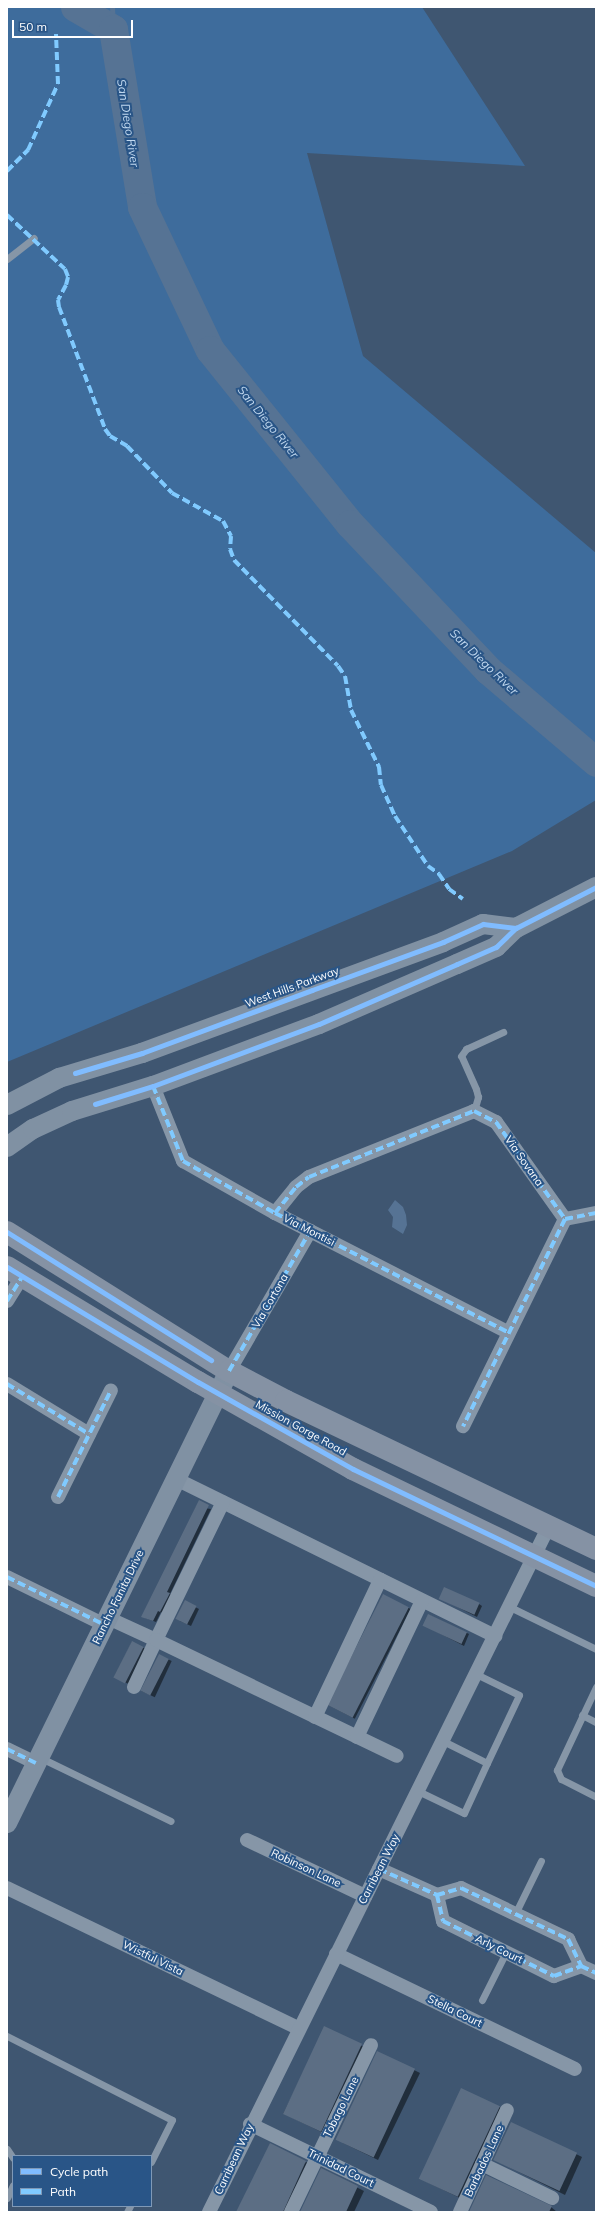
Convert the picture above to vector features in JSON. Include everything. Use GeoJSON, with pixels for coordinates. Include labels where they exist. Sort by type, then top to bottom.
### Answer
{"type":"FeatureCollection","features":[{"type":"Feature","properties":{"kind":"main road"},"geometry":{"type":"LineString","coordinates":[[7,1147],[33,1129],[72,1111],[153,1086],[318,1024],[496,947],[516,928],[596,887]]}},
{"type":"Feature","properties":{"kind":"main road","name":"West Hills Parkway"},"geometry":{"type":"LineString","coordinates":[[7,1105],[59,1078],[186,1036],[443,942],[483,924],[516,928]]}},
{"type":"Feature","properties":{"kind":"main road","name":"Mission Gorge Road"},"geometry":{"type":"LineString","coordinates":[[7,1232],[229,1371],[286,1401],[596,1549]]}},
{"type":"Feature","properties":{"kind":"main road","name":"Mission Gorge Road"},"geometry":{"type":"LineString","coordinates":[[14,1272],[218,1393],[353,1469],[596,1586]]}},
{"type":"Feature","properties":{"kind":"main road","name":"Rancho Fanita Drive"},"geometry":{"type":"LineString","coordinates":[[7,1822],[229,1371]]}},
{"type":"Feature","properties":{"kind":"street","name":"Via Montisi"},"geometry":{"type":"LineString","coordinates":[[153,1086],[183,1161],[275,1213],[508,1332]]}},
{"type":"Feature","properties":{"kind":"street"},"geometry":{"type":"LineString","coordinates":[[275,1213],[296,1187],[309,1177],[474,1111]]}},
{"type":"Feature","properties":{"kind":"street","name":"Via Sovana"},"geometry":{"type":"LineString","coordinates":[[474,1111],[496,1122],[565,1219]]}},
{"type":"Feature","properties":{"kind":"street"},"geometry":{"type":"LineString","coordinates":[[463,1426],[565,1219],[596,1213]]}},
{"type":"Feature","properties":{"kind":"street","name":"Via Cortona"},"geometry":{"type":"LineString","coordinates":[[229,1371],[310,1231]]}},
{"type":"Feature","properties":{"kind":"street"},"geometry":{"type":"LineString","coordinates":[[7,1301],[14,1272]]}},
{"type":"Feature","properties":{"kind":"street"},"geometry":{"type":"LineString","coordinates":[[7,1384],[89,1434]]}},
{"type":"Feature","properties":{"kind":"street"},"geometry":{"type":"LineString","coordinates":[[58,1496],[110,1390]]}},
{"type":"Feature","properties":{"kind":"street"},"geometry":{"type":"LineString","coordinates":[[176,1480],[495,1636]]}},
{"type":"Feature","properties":{"kind":"street"},"geometry":{"type":"LineString","coordinates":[[134,1687],[223,1502]]}},
{"type":"Feature","properties":{"kind":"street","name":"Carribean Way"},"geometry":{"type":"LineString","coordinates":[[208,2212],[250,2124],[366,1896],[549,1526]]}},
{"type":"Feature","properties":{"kind":"street"},"geometry":{"type":"LineString","coordinates":[[7,1577],[106,1621],[156,1640],[397,1756]]}},
{"type":"Feature","properties":{"kind":"street"},"geometry":{"type":"LineString","coordinates":[[316,1717],[380,1580]]}},
{"type":"Feature","properties":{"kind":"street"},"geometry":{"type":"LineString","coordinates":[[357,1737],[422,1601]]}},
{"type":"Feature","properties":{"kind":"street"},"geometry":{"type":"LineString","coordinates":[[7,1748],[38,1760]]}},
{"type":"Feature","properties":{"kind":"street","name":"Robinson Lane"},"geometry":{"type":"LineString","coordinates":[[247,1840],[366,1896]]}},
{"type":"Feature","properties":{"kind":"street"},"geometry":{"type":"LineString","coordinates":[[379,1869],[437,1895],[461,1888],[568,1939],[581,1966],[596,1973]]}},
{"type":"Feature","properties":{"kind":"street","name":"Wistful Vista"},"geometry":{"type":"LineString","coordinates":[[7,1888],[298,2028]]}},
{"type":"Feature","properties":{"kind":"street","name":"Arly Court"},"geometry":{"type":"LineString","coordinates":[[437,1895],[444,1921],[554,1976],[581,1966]]}},
{"type":"Feature","properties":{"kind":"street","name":"Stella Court"},"geometry":{"type":"LineString","coordinates":[[336,1954],[575,2068]]}},
{"type":"Feature","properties":{"kind":"street","name":"Tobago Lane"},"geometry":{"type":"LineString","coordinates":[[291,2212],[371,2045]]}},
{"type":"Feature","properties":{"kind":"street","name":"Barbados Lane"},"geometry":{"type":"LineString","coordinates":[[460,2212],[507,2110]]}},
{"type":"Feature","properties":{"kind":"street","name":"Trinidad Court"},"geometry":{"type":"LineString","coordinates":[[250,2124],[431,2212]]}},
{"type":"Feature","properties":{"kind":"street"},"geometry":{"type":"LineString","coordinates":[[482,2164],[552,2198]]}},
{"type":"Feature","properties":{"kind":"lane"},"geometry":{"type":"LineString","coordinates":[[7,259],[34,238]]}},
{"type":"Feature","properties":{"kind":"lane"},"geometry":{"type":"LineString","coordinates":[[474,1111],[478,1097],[476,1089],[461,1056],[466,1049],[503,1032]]}},
{"type":"Feature","properties":{"kind":"lane"},"geometry":{"type":"LineString","coordinates":[[510,1606],[596,1649]]}},
{"type":"Feature","properties":{"kind":"lane"},"geometry":{"type":"LineString","coordinates":[[418,1791],[464,1813],[519,1696],[476,1674]]}},
{"type":"Feature","properties":{"kind":"lane"},"geometry":{"type":"LineString","coordinates":[[596,1687],[557,1770],[561,1779],[596,1796]]}},
{"type":"Feature","properties":{"kind":"lane"},"geometry":{"type":"LineString","coordinates":[[582,1715],[596,1722]]}},
{"type":"Feature","properties":{"kind":"lane"},"geometry":{"type":"LineString","coordinates":[[443,1741],[487,1763]]}},
{"type":"Feature","properties":{"kind":"lane"},"geometry":{"type":"LineString","coordinates":[[38,1760],[171,1821]]}},
{"type":"Feature","properties":{"kind":"lane"},"geometry":{"type":"LineString","coordinates":[[515,1914],[541,1861]]}},
{"type":"Feature","properties":{"kind":"lane"},"geometry":{"type":"LineString","coordinates":[[482,2000],[506,1952]]}},
{"type":"Feature","properties":{"kind":"lane"},"geometry":{"type":"LineString","coordinates":[[7,2036],[172,2120],[152,2160]]}},
{"type":"Feature","properties":{"kind":"lane"},"geometry":{"type":"LineString","coordinates":[[7,2198],[12,2187]]}},
{"type":"Feature","properties":{"kind":"shaded area"},"geometry":{"type":"Polygon","coordinates":[[[7,7],[422,7],[525,166],[307,153],[363,356],[596,553],[596,800],[512,851],[7,1062],[7,7]]]}},
{"type":"Feature","properties":{"kind":"shaded area"},"geometry":{"type":"Polygon","coordinates":[[[395,1200],[403,1207],[406,1215],[407,1225],[403,1234],[392,1227],[393,1217],[388,1210],[395,1200]]]}},
{"type":"Feature","properties":{"kind":"building"},"geometry":{"type":"Polygon","coordinates":[[[199,1500],[209,1505],[167,1592],[170,1593],[160,1612],[158,1611],[153,1621],[141,1617],[199,1500]]]}},
{"type":"Feature","properties":{"kind":"building"},"geometry":{"type":"Polygon","coordinates":[[[444,1587],[480,1603],[474,1615],[439,1599],[444,1587]]]}},
{"type":"Feature","properties":{"kind":"building"},"geometry":{"type":"Polygon","coordinates":[[[383,1594],[409,1607],[353,1718],[327,1704],[383,1594]]]}},
{"type":"Feature","properties":{"kind":"building"},"geometry":{"type":"Polygon","coordinates":[[[185,1600],[197,1606],[187,1625],[175,1619],[185,1600]]]}},
{"type":"Feature","properties":{"kind":"building"},"geometry":{"type":"Polygon","coordinates":[[[428,1614],[467,1632],[461,1644],[423,1626],[428,1614]]]}},
{"type":"Feature","properties":{"kind":"building"},"geometry":{"type":"Polygon","coordinates":[[[132,1641],[144,1647],[125,1683],[113,1678],[132,1641]]]}},
{"type":"Feature","properties":{"kind":"building"},"geometry":{"type":"Polygon","coordinates":[[[159,1654],[169,1659],[150,1696],[140,1691],[159,1654]]]}},
{"type":"Feature","properties":{"kind":"building"},"geometry":{"type":"Polygon","coordinates":[[[324,2026],[362,2044],[321,2132],[283,2114],[324,2026]]]}},
{"type":"Feature","properties":{"kind":"building"},"geometry":{"type":"Polygon","coordinates":[[[377,2051],[415,2069],[374,2158],[336,2140],[377,2051]]]}},
{"type":"Feature","properties":{"kind":"building"},"geometry":{"type":"Polygon","coordinates":[[[461,2088],[500,2106],[458,2197],[419,2179],[461,2088]]]}},
{"type":"Feature","properties":{"kind":"building"},"geometry":{"type":"Polygon","coordinates":[[[511,2122],[577,2153],[559,2191],[493,2160],[511,2122]]]}},
{"type":"Feature","properties":{"kind":"building"},"geometry":{"type":"Polygon","coordinates":[[[270,2143],[306,2161],[283,2212],[236,2212],[270,2143]]]}},
{"type":"Feature","properties":{"kind":"building"},"geometry":{"type":"Polygon","coordinates":[[[321,2168],[358,2186],[346,2212],[300,2212],[321,2168]]]}},
{"type":"Feature","properties":{"kind":"building"},"geometry":{"type":"Polygon","coordinates":[[[486,2175],[552,2206],[549,2212],[469,2212],[486,2175]]]}},
{"type":"Feature","properties":{"kind":"waterway","name":"San Diego River"},"geometry":{"type":"LineString","coordinates":[[75,7],[113,29],[142,207],[210,350],[350,524],[488,670],[596,762]]}},
{"type":"Feature","properties":{"kind":"waterway"},"geometry":{"type":"LineString","coordinates":[[112,7],[113,29]]}},
{"type":"Feature","properties":{"kind":"marked path"},"geometry":{"type":"LineString","coordinates":[[7,171],[28,150],[58,84],[56,34]]}},
{"type":"Feature","properties":{"kind":"marked path"},"geometry":{"type":"LineString","coordinates":[[7,215],[65,269],[68,277],[66,285],[58,300],[59,307],[105,429],[110,436],[127,446],[172,493],[223,521],[231,536],[230,549],[234,560],[338,666],[345,676],[351,710],[379,767],[381,785],[395,816],[428,866],[439,874],[449,889],[463,899]]}},
{"type":"Feature","properties":{"kind":"marked path"},"geometry":{"type":"LineString","coordinates":[[153,1086],[183,1161],[275,1213],[508,1332]]}},
{"type":"Feature","properties":{"kind":"marked path"},"geometry":{"type":"LineString","coordinates":[[275,1213],[296,1187],[309,1177],[474,1111],[496,1122],[565,1219],[463,1426]]}},
{"type":"Feature","properties":{"kind":"marked path"},"geometry":{"type":"LineString","coordinates":[[565,1219],[596,1213]]}},
{"type":"Feature","properties":{"kind":"marked path"},"geometry":{"type":"LineString","coordinates":[[229,1371],[310,1231]]}},
{"type":"Feature","properties":{"kind":"marked path"},"geometry":{"type":"LineString","coordinates":[[7,1301],[22,1277]]}},
{"type":"Feature","properties":{"kind":"marked path"},"geometry":{"type":"LineString","coordinates":[[7,1384],[89,1434]]}},
{"type":"Feature","properties":{"kind":"marked path"},"geometry":{"type":"LineString","coordinates":[[58,1497],[111,1390]]}},
{"type":"Feature","properties":{"kind":"marked path"},"geometry":{"type":"LineString","coordinates":[[7,1577],[105,1625]]}},
{"type":"Feature","properties":{"kind":"marked path"},"geometry":{"type":"LineString","coordinates":[[7,1749],[36,1763]]}},
{"type":"Feature","properties":{"kind":"marked path"},"geometry":{"type":"LineString","coordinates":[[379,1869],[437,1895],[461,1888],[568,1939],[581,1966],[596,1973]]}},
{"type":"Feature","properties":{"kind":"marked path"},"geometry":{"type":"LineString","coordinates":[[437,1895],[443,1921],[554,1976],[581,1966]]}},
{"type":"Feature","properties":{"kind":"cycle path"},"geometry":{"type":"LineString","coordinates":[[95,1104],[153,1086],[319,1024],[496,947],[516,928],[596,887]]}},
{"type":"Feature","properties":{"kind":"cycle path"},"geometry":{"type":"LineString","coordinates":[[75,1073],[142,1053],[443,942],[483,924],[516,928]]}},
{"type":"Feature","properties":{"kind":"cycle path"},"geometry":{"type":"LineString","coordinates":[[7,1232],[211,1360]]}},
{"type":"Feature","properties":{"kind":"cycle path"},"geometry":{"type":"LineString","coordinates":[[7,1267],[198,1382],[353,1469],[596,1586]]}}]}
